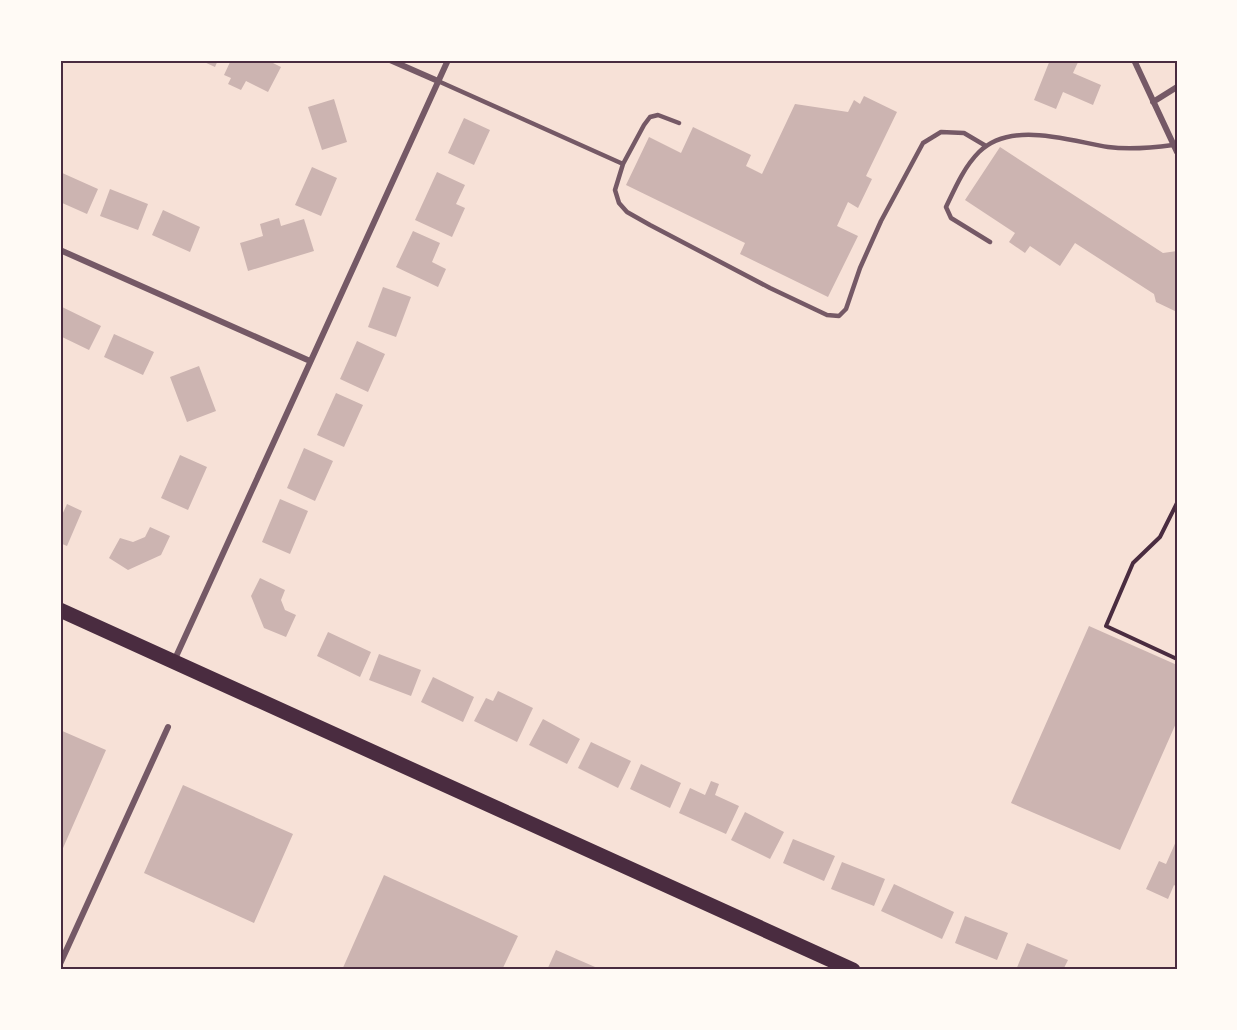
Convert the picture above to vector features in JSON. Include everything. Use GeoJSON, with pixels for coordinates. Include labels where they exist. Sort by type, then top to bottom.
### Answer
{"type":"FeatureCollection","features":[{"type":"Feature","properties":{"kind":"main road"},"geometry":{"type":"LineString","coordinates":[[60,610],[853,970]]}},
{"type":"Feature","properties":{"kind":"street"},"geometry":{"type":"LineString","coordinates":[[390,60],[438,81]]}},
{"type":"Feature","properties":{"kind":"street"},"geometry":{"type":"LineString","coordinates":[[174,662],[448,60]]}},
{"type":"Feature","properties":{"kind":"street"},"geometry":{"type":"LineString","coordinates":[[1134,60],[1177,152]]}},
{"type":"Feature","properties":{"kind":"street"},"geometry":{"type":"LineString","coordinates":[[1153,102],[1177,87]]}},
{"type":"Feature","properties":{"kind":"street"},"geometry":{"type":"LineString","coordinates":[[60,250],[310,361]]}},
{"type":"Feature","properties":{"kind":"street"},"geometry":{"type":"LineString","coordinates":[[60,964],[168,727]]}},
{"type":"Feature","properties":{"kind":"lane"},"geometry":{"type":"LineString","coordinates":[[438,81],[623,164]]}},
{"type":"Feature","properties":{"kind":"lane"},"geometry":{"type":"LineString","coordinates":[[679,123],[658,115],[650,117],[623,164],[615,190],[619,203],[627,212],[650,225],[770,288],[827,315],[839,316],[846,309],[860,268],[881,221],[923,143],[941,132],[964,133],[986,147]]}},
{"type":"Feature","properties":{"kind":"lane"},"geometry":{"type":"LineString","coordinates":[[990,242],[951,218],[946,207],[961,176],[980,151],[998,139],[1021,135],[1061,137],[1108,147],[1144,148],[1173,145]]}},
{"type":"Feature","properties":{"kind":"path"},"geometry":{"type":"LineString","coordinates":[[1177,502],[1160,537],[1133,563],[1106,626],[1177,659]]}},
{"type":"Feature","properties":{"kind":"building"},"geometry":{"type":"Polygon","coordinates":[[[200,60],[218,60],[215,67],[200,60]]]}},
{"type":"Feature","properties":{"kind":"building"},"geometry":{"type":"Polygon","coordinates":[[[231,60],[267,60],[281,67],[268,92],[246,81],[241,90],[228,84],[231,78],[224,75],[231,60]]]}},
{"type":"Feature","properties":{"kind":"building"},"geometry":{"type":"Polygon","coordinates":[[[1050,60],[1079,60],[1073,73],[1101,85],[1093,105],[1063,92],[1056,109],[1034,100],[1050,60]]]}},
{"type":"Feature","properties":{"kind":"building"},"geometry":{"type":"Polygon","coordinates":[[[864,96],[897,112],[866,176],[872,179],[858,208],[848,202],[837,226],[858,236],[828,297],[740,254],[745,243],[626,185],[649,137],[681,153],[693,127],[751,155],[746,166],[762,174],[795,104],[848,112],[854,100],[860,104],[864,96]]]}},
{"type":"Feature","properties":{"kind":"building"},"geometry":{"type":"Polygon","coordinates":[[[334,99],[347,142],[322,150],[308,107],[334,99]]]}},
{"type":"Feature","properties":{"kind":"building"},"geometry":{"type":"Polygon","coordinates":[[[464,118],[490,130],[474,165],[448,153],[464,118]]]}},
{"type":"Feature","properties":{"kind":"building"},"geometry":{"type":"Polygon","coordinates":[[[1000,147],[1163,253],[1177,251],[1177,312],[1156,302],[1154,294],[1075,243],[1060,266],[1030,246],[1025,253],[1009,242],[1015,233],[965,200],[1000,147]]]}},
{"type":"Feature","properties":{"kind":"building"},"geometry":{"type":"Polygon","coordinates":[[[312,167],[337,178],[321,216],[295,205],[312,167]]]}},
{"type":"Feature","properties":{"kind":"building"},"geometry":{"type":"Polygon","coordinates":[[[60,172],[98,189],[87,214],[60,202],[60,172]]]}},
{"type":"Feature","properties":{"kind":"building"},"geometry":{"type":"Polygon","coordinates":[[[437,172],[465,185],[456,204],[465,208],[452,237],[415,220],[437,172]]]}},
{"type":"Feature","properties":{"kind":"building"},"geometry":{"type":"Polygon","coordinates":[[[110,189],[148,204],[138,230],[100,216],[110,189]]]}},
{"type":"Feature","properties":{"kind":"building"},"geometry":{"type":"Polygon","coordinates":[[[163,210],[200,227],[190,252],[152,235],[163,210]]]}},
{"type":"Feature","properties":{"kind":"building"},"geometry":{"type":"Polygon","coordinates":[[[279,218],[281,226],[304,219],[314,251],[248,271],[240,243],[263,236],[260,224],[279,218]]]}},
{"type":"Feature","properties":{"kind":"building"},"geometry":{"type":"Polygon","coordinates":[[[413,231],[440,243],[432,262],[446,269],[438,287],[396,267],[413,231]]]}},
{"type":"Feature","properties":{"kind":"building"},"geometry":{"type":"Polygon","coordinates":[[[383,287],[411,297],[396,337],[368,327],[383,287]]]}},
{"type":"Feature","properties":{"kind":"building"},"geometry":{"type":"Polygon","coordinates":[[[60,306],[101,326],[89,350],[60,336],[60,306]]]}},
{"type":"Feature","properties":{"kind":"building"},"geometry":{"type":"Polygon","coordinates":[[[114,334],[154,352],[143,375],[104,357],[114,334]]]}},
{"type":"Feature","properties":{"kind":"building"},"geometry":{"type":"Polygon","coordinates":[[[357,341],[385,354],[368,392],[340,379],[357,341]]]}},
{"type":"Feature","properties":{"kind":"building"},"geometry":{"type":"Polygon","coordinates":[[[199,366],[216,411],[187,422],[170,377],[199,366]]]}},
{"type":"Feature","properties":{"kind":"building"},"geometry":{"type":"Polygon","coordinates":[[[336,393],[363,405],[344,447],[317,435],[336,393]]]}},
{"type":"Feature","properties":{"kind":"building"},"geometry":{"type":"Polygon","coordinates":[[[304,448],[333,461],[315,501],[287,488],[304,448]]]}},
{"type":"Feature","properties":{"kind":"building"},"geometry":{"type":"Polygon","coordinates":[[[180,455],[207,467],[188,510],[161,498],[180,455]]]}},
{"type":"Feature","properties":{"kind":"building"},"geometry":{"type":"Polygon","coordinates":[[[280,499],[308,511],[290,554],[262,542],[280,499]]]}},
{"type":"Feature","properties":{"kind":"building"},"geometry":{"type":"Polygon","coordinates":[[[67,504],[82,511],[67,546],[60,543],[60,514],[62,515],[67,504]]]}},
{"type":"Feature","properties":{"kind":"building"},"geometry":{"type":"Polygon","coordinates":[[[150,527],[170,536],[161,555],[128,570],[109,558],[120,538],[133,542],[145,537],[150,527]]]}},
{"type":"Feature","properties":{"kind":"building"},"geometry":{"type":"Polygon","coordinates":[[[260,578],[285,590],[281,600],[285,610],[296,615],[286,637],[264,628],[251,596],[260,578]]]}},
{"type":"Feature","properties":{"kind":"building"},"geometry":{"type":"Polygon","coordinates":[[[1089,626],[1177,665],[1177,721],[1120,850],[1011,803],[1089,626]]]}},
{"type":"Feature","properties":{"kind":"building"},"geometry":{"type":"Polygon","coordinates":[[[328,632],[371,652],[360,677],[317,656],[328,632]]]}},
{"type":"Feature","properties":{"kind":"building"},"geometry":{"type":"Polygon","coordinates":[[[379,654],[421,670],[411,696],[369,680],[379,654]]]}},
{"type":"Feature","properties":{"kind":"building"},"geometry":{"type":"Polygon","coordinates":[[[433,677],[474,697],[463,722],[421,702],[433,677]]]}},
{"type":"Feature","properties":{"kind":"building"},"geometry":{"type":"Polygon","coordinates":[[[498,691],[533,708],[517,742],[474,721],[486,698],[493,701],[498,691]]]}},
{"type":"Feature","properties":{"kind":"building"},"geometry":{"type":"Polygon","coordinates":[[[543,719],[580,739],[567,764],[529,745],[543,719]]]}},
{"type":"Feature","properties":{"kind":"building"},"geometry":{"type":"Polygon","coordinates":[[[60,730],[106,750],[60,855],[60,730]]]}},
{"type":"Feature","properties":{"kind":"building"},"geometry":{"type":"Polygon","coordinates":[[[591,742],[631,761],[618,788],[578,768],[591,742]]]}},
{"type":"Feature","properties":{"kind":"building"},"geometry":{"type":"Polygon","coordinates":[[[641,764],[681,783],[670,808],[630,789],[641,764]]]}},
{"type":"Feature","properties":{"kind":"building"},"geometry":{"type":"Polygon","coordinates":[[[711,781],[719,784],[715,795],[739,806],[726,834],[679,813],[690,788],[705,795],[711,781]]]}},
{"type":"Feature","properties":{"kind":"building"},"geometry":{"type":"Polygon","coordinates":[[[183,785],[293,834],[254,923],[144,873],[183,785]]]}},
{"type":"Feature","properties":{"kind":"building"},"geometry":{"type":"Polygon","coordinates":[[[745,812],[784,832],[770,859],[731,840],[745,812]]]}},
{"type":"Feature","properties":{"kind":"building"},"geometry":{"type":"Polygon","coordinates":[[[793,839],[835,856],[824,881],[783,863],[793,839]]]}},
{"type":"Feature","properties":{"kind":"building"},"geometry":{"type":"Polygon","coordinates":[[[1177,839],[1177,887],[1174,885],[1168,899],[1146,889],[1159,861],[1166,864],[1177,839]]]}},
{"type":"Feature","properties":{"kind":"building"},"geometry":{"type":"Polygon","coordinates":[[[842,862],[885,879],[874,906],[831,889],[842,862]]]}},
{"type":"Feature","properties":{"kind":"building"},"geometry":{"type":"Polygon","coordinates":[[[384,875],[518,936],[502,970],[342,970],[384,875]]]}},
{"type":"Feature","properties":{"kind":"building"},"geometry":{"type":"Polygon","coordinates":[[[894,884],[954,912],[942,939],[881,911],[894,884]]]}},
{"type":"Feature","properties":{"kind":"building"},"geometry":{"type":"Polygon","coordinates":[[[965,916],[1008,933],[997,960],[955,943],[965,916]]]}},
{"type":"Feature","properties":{"kind":"building"},"geometry":{"type":"Polygon","coordinates":[[[1027,943],[1068,960],[1063,970],[1016,970],[1027,943]]]}},
{"type":"Feature","properties":{"kind":"building"},"geometry":{"type":"Polygon","coordinates":[[[556,950],[602,970],[547,970],[556,950]]]}}]}
